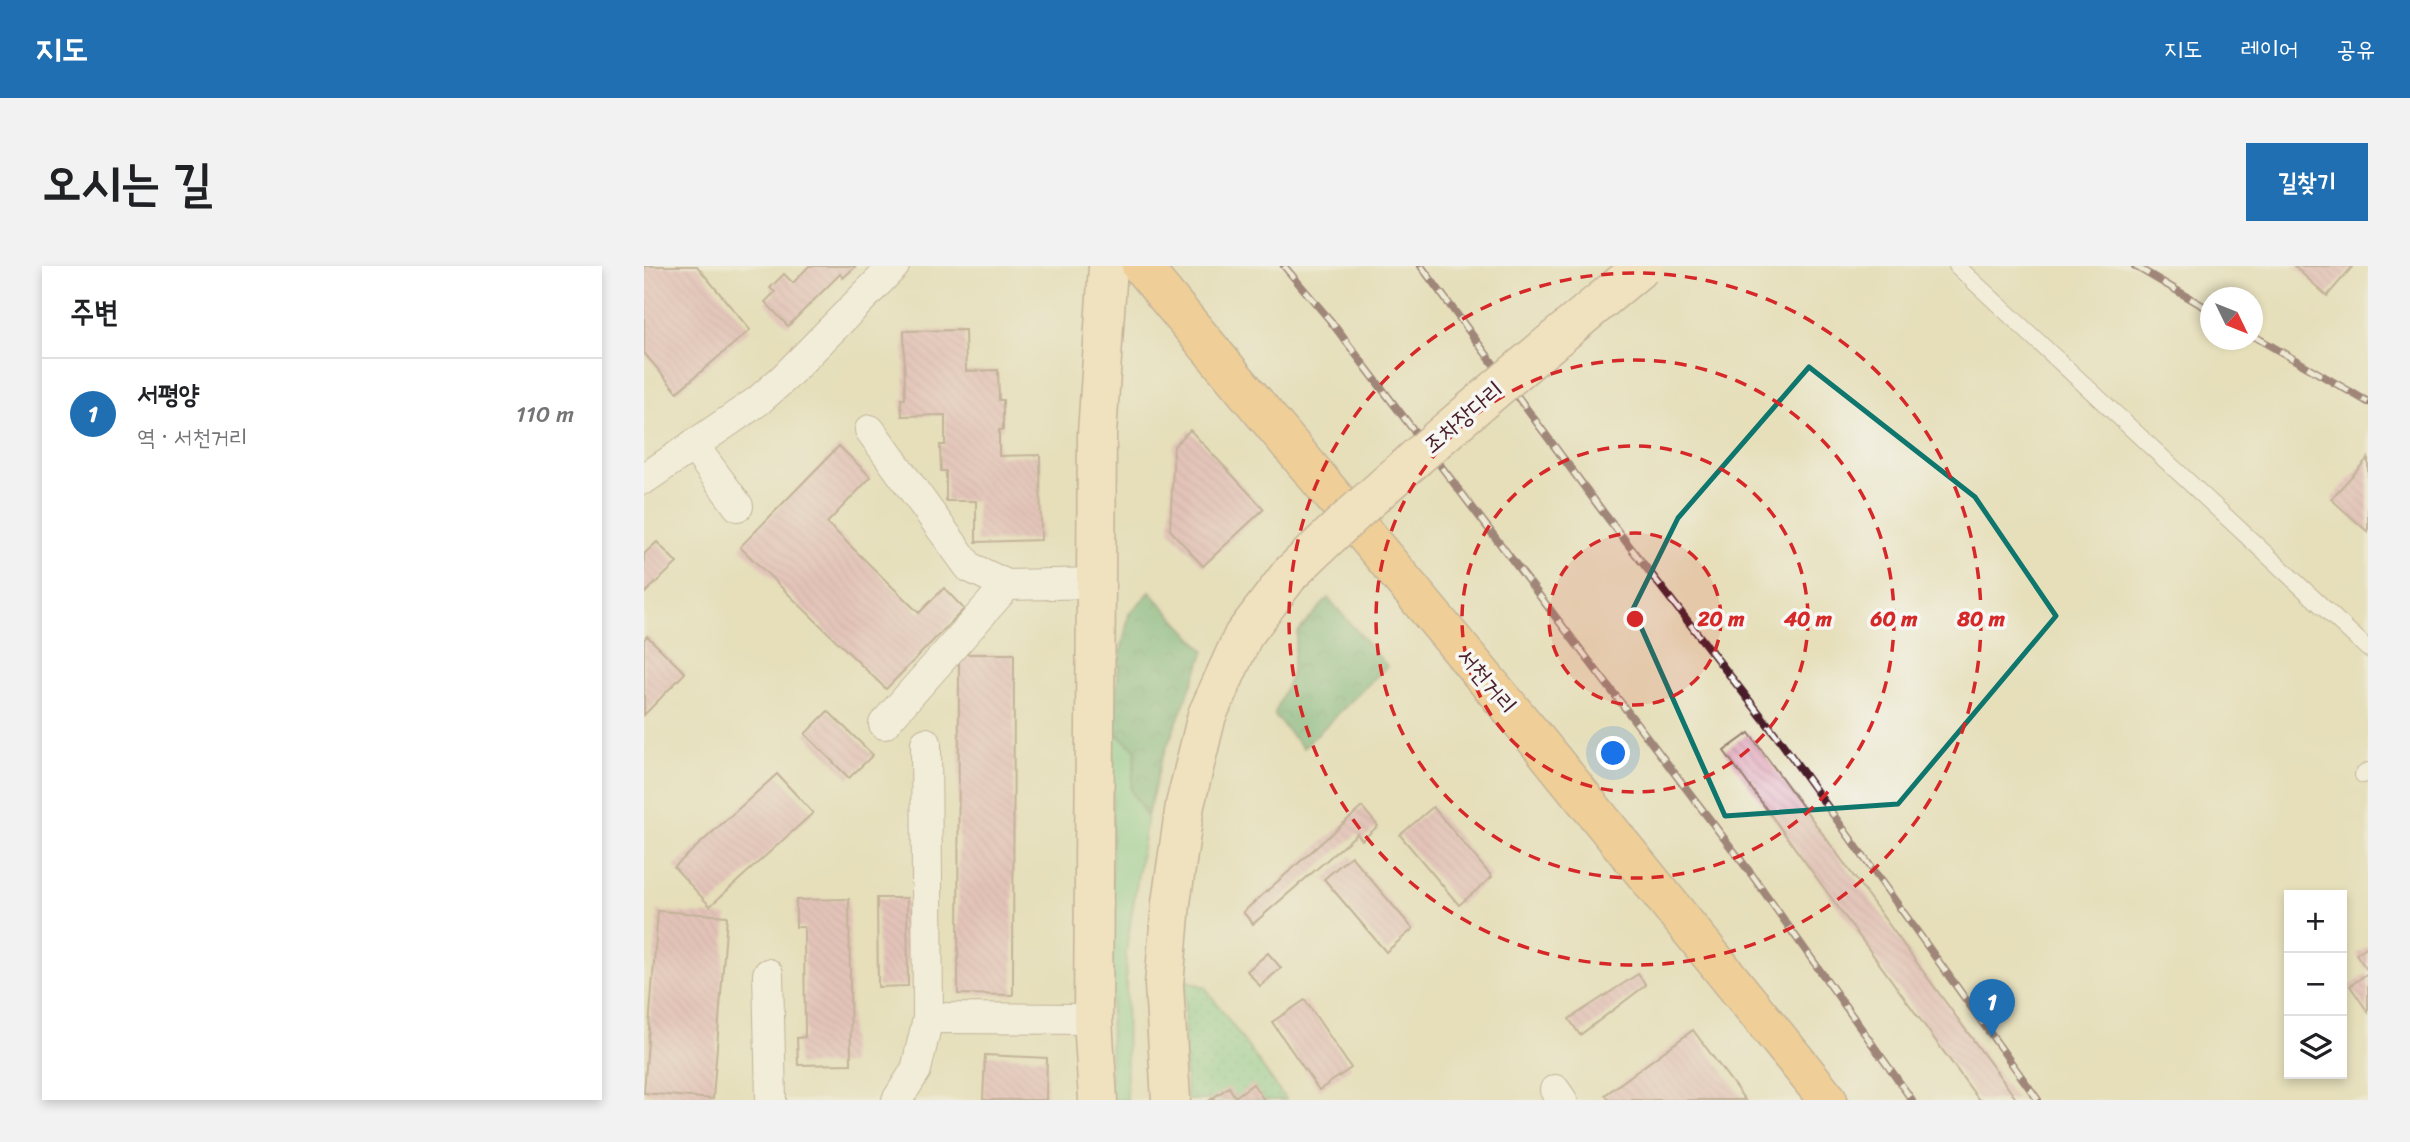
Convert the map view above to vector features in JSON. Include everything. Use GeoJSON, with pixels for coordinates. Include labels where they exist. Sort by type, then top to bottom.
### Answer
{"type":"FeatureCollection","features":[{"type":"Feature","properties":{"kind":"main road"},"geometry":{"type":"LineString","coordinates":[[1098,1100],[1093,1019],[1097,434],[1108,266]]}},
{"type":"Feature","properties":{"kind":"main road","name":"서천거리"},"geometry":{"type":"LineString","coordinates":[[1141,266],[1539,743],[1828,1100]]}},
{"type":"Feature","properties":{"kind":"main road","name":"조차장다리"},"geometry":{"type":"LineString","coordinates":[[1171,1100],[1164,985],[1171,903],[1185,805],[1207,715],[1243,636],[1290,574],[1364,502],[1643,266]]}},
{"type":"Feature","properties":{"kind":"street"},"geometry":{"type":"LineString","coordinates":[[644,479],[758,401],[784,379],[894,266]]}},
{"type":"Feature","properties":{"kind":"street"},"geometry":{"type":"LineString","coordinates":[[870,430],[969,568],[1007,585],[1097,583]]}},
{"type":"Feature","properties":{"kind":"street"},"geometry":{"type":"LineString","coordinates":[[694,445],[738,506]]}},
{"type":"Feature","properties":{"kind":"street"},"geometry":{"type":"LineString","coordinates":[[884,724],[1007,585]]}},
{"type":"Feature","properties":{"kind":"street"},"geometry":{"type":"LineString","coordinates":[[897,1100],[916,1070],[928,1018],[926,743]]}},
{"type":"Feature","properties":{"kind":"street"},"geometry":{"type":"LineString","coordinates":[[768,974],[771,1100]]}},
{"type":"Feature","properties":{"kind":"street"},"geometry":{"type":"LineString","coordinates":[[928,1018],[1093,1019]]}},
{"type":"Feature","properties":{"kind":"lane"},"geometry":{"type":"LineString","coordinates":[[1957,266],[2368,649]]}},
{"type":"Feature","properties":{"kind":"highlighted area"},"geometry":{"type":"Polygon","coordinates":[[[1809,367],[1975,497],[2056,616],[1898,804],[1725,816],[1633,609],[1678,518],[1809,367]]]}},
{"type":"Feature","properties":{"kind":"green space"},"geometry":{"type":"Polygon","coordinates":[[[1150,592],[1205,651],[1161,762],[1147,817],[1131,790],[1136,750],[1113,731],[1119,661],[1129,614],[1150,592]]]}},
{"type":"Feature","properties":{"kind":"green space"},"geometry":{"type":"Polygon","coordinates":[[[1328,598],[1387,666],[1303,748],[1274,715],[1291,676],[1297,633],[1328,598]]]}},
{"type":"Feature","properties":{"kind":"green space"},"geometry":{"type":"Polygon","coordinates":[[[1113,731],[1136,750],[1131,790],[1147,817],[1126,951],[1127,1100],[1110,1100],[1113,731]]]}},
{"type":"Feature","properties":{"kind":"green space"},"geometry":{"type":"Polygon","coordinates":[[[1185,980],[1205,987],[1286,1100],[1187,1100],[1184,1056],[1185,980]]]}},
{"type":"Feature","properties":{"kind":"building"},"geometry":{"type":"Polygon","coordinates":[[[644,266],[697,266],[750,330],[677,392],[644,353],[644,266]]]}},
{"type":"Feature","properties":{"kind":"building"},"geometry":{"type":"Polygon","coordinates":[[[809,266],[856,266],[843,278],[840,274],[788,326],[765,302],[775,292],[770,288],[784,274],[793,283],[809,266]]]}},
{"type":"Feature","properties":{"kind":"building"},"geometry":{"type":"Polygon","coordinates":[[[2294,266],[2353,266],[2327,296],[2294,266]]]}},
{"type":"Feature","properties":{"kind":"building"},"geometry":{"type":"Polygon","coordinates":[[[965,330],[966,371],[998,370],[999,400],[1003,400],[1003,430],[999,430],[999,456],[1040,455],[1041,540],[976,542],[976,501],[946,501],[946,471],[941,471],[940,445],[945,445],[945,415],[902,416],[901,399],[905,399],[904,331],[965,330]]]}},
{"type":"Feature","properties":{"kind":"building"},"geometry":{"type":"Polygon","coordinates":[[[1190,430],[1264,509],[1203,566],[1170,530],[1174,446],[1190,430]]]}},
{"type":"Feature","properties":{"kind":"building"},"geometry":{"type":"Polygon","coordinates":[[[839,446],[871,477],[827,523],[919,613],[944,588],[964,609],[886,689],[740,547],[839,446]]]}},
{"type":"Feature","properties":{"kind":"building"},"geometry":{"type":"Polygon","coordinates":[[[2368,458],[2368,532],[2331,499],[2368,458]]]}},
{"type":"Feature","properties":{"kind":"building"},"geometry":{"type":"Polygon","coordinates":[[[657,542],[677,563],[644,594],[644,554],[657,542]]]}},
{"type":"Feature","properties":{"kind":"building"},"geometry":{"type":"Polygon","coordinates":[[[647,636],[685,673],[644,715],[644,640],[647,636]]]}},
{"type":"Feature","properties":{"kind":"building"},"geometry":{"type":"Polygon","coordinates":[[[959,654],[1014,654],[1013,995],[958,994],[959,654]]]}},
{"type":"Feature","properties":{"kind":"building"},"geometry":{"type":"Polygon","coordinates":[[[828,711],[873,755],[849,778],[805,734],[828,711]]]}},
{"type":"Feature","properties":{"kind":"building"},"geometry":{"type":"Polygon","coordinates":[[[1749,733],[2017,1100],[1979,1100],[1724,751],[1749,733]]]}},
{"type":"Feature","properties":{"kind":"building"},"geometry":{"type":"Polygon","coordinates":[[[777,774],[813,813],[710,906],[674,867],[777,774]]]}},
{"type":"Feature","properties":{"kind":"building"},"geometry":{"type":"Polygon","coordinates":[[[1362,807],[1378,826],[1362,840],[1357,834],[1253,924],[1243,912],[1362,807]]]}},
{"type":"Feature","properties":{"kind":"building"},"geometry":{"type":"Polygon","coordinates":[[[1433,807],[1492,877],[1459,905],[1400,835],[1433,807]]]}},
{"type":"Feature","properties":{"kind":"building"},"geometry":{"type":"Polygon","coordinates":[[[1351,856],[1413,929],[1386,952],[1324,879],[1351,856]]]}},
{"type":"Feature","properties":{"kind":"building"},"geometry":{"type":"Polygon","coordinates":[[[877,898],[907,898],[908,986],[878,987],[877,898]]]}},
{"type":"Feature","properties":{"kind":"building"},"geometry":{"type":"Polygon","coordinates":[[[849,899],[851,1064],[798,1065],[797,1038],[805,1037],[804,927],[796,927],[796,900],[849,899]]]}},
{"type":"Feature","properties":{"kind":"building"},"geometry":{"type":"Polygon","coordinates":[[[658,911],[727,916],[713,1099],[644,1093],[658,911]]]}},
{"type":"Feature","properties":{"kind":"building"},"geometry":{"type":"Polygon","coordinates":[[[2368,946],[2368,971],[2356,954],[2368,946]]]}},
{"type":"Feature","properties":{"kind":"building"},"geometry":{"type":"Polygon","coordinates":[[[1268,953],[1281,968],[1260,986],[1247,971],[1268,953]]]}},
{"type":"Feature","properties":{"kind":"building"},"geometry":{"type":"Polygon","coordinates":[[[2368,973],[2368,1012],[2350,986],[2368,973]]]}},
{"type":"Feature","properties":{"kind":"building"},"geometry":{"type":"Polygon","coordinates":[[[1638,974],[1646,985],[1580,1035],[1569,1019],[1638,974]]]}},
{"type":"Feature","properties":{"kind":"building"},"geometry":{"type":"Polygon","coordinates":[[[1305,1000],[1351,1068],[1319,1090],[1272,1022],[1305,1000]]]}},
{"type":"Feature","properties":{"kind":"building"},"geometry":{"type":"Polygon","coordinates":[[[1693,1030],[1745,1100],[1609,1100],[1605,1095],[1693,1030]]]}},
{"type":"Feature","properties":{"kind":"building"},"geometry":{"type":"Polygon","coordinates":[[[985,1055],[1047,1058],[1046,1100],[983,1100],[985,1055]]]}},
{"type":"Feature","properties":{"kind":"building"},"geometry":{"type":"Polygon","coordinates":[[[1253,1084],[1264,1100],[1210,1100],[1229,1087],[1235,1097],[1253,1084]]]}},
{"type":"Feature","properties":{"kind":"railway"},"geometry":{"type":"LineString","coordinates":[[1284,266],[1329,319],[1752,875],[1912,1100]]}},
{"type":"Feature","properties":{"kind":"railway"},"geometry":{"type":"LineString","coordinates":[[1421,266],[1603,512],[1776,735],[2038,1100]]}},
{"type":"Feature","properties":{"kind":"railway"},"geometry":{"type":"LineString","coordinates":[[2135,266],[2200,304]]}},
{"type":"Feature","properties":{"kind":"railway"},"geometry":{"type":"LineString","coordinates":[[2263,341],[2368,402]]}},
{"type":"Feature","properties":{"kind":"place","name":"서평양"},"geometry":{"type":"Point","coordinates":[1992,1037]}}]}
